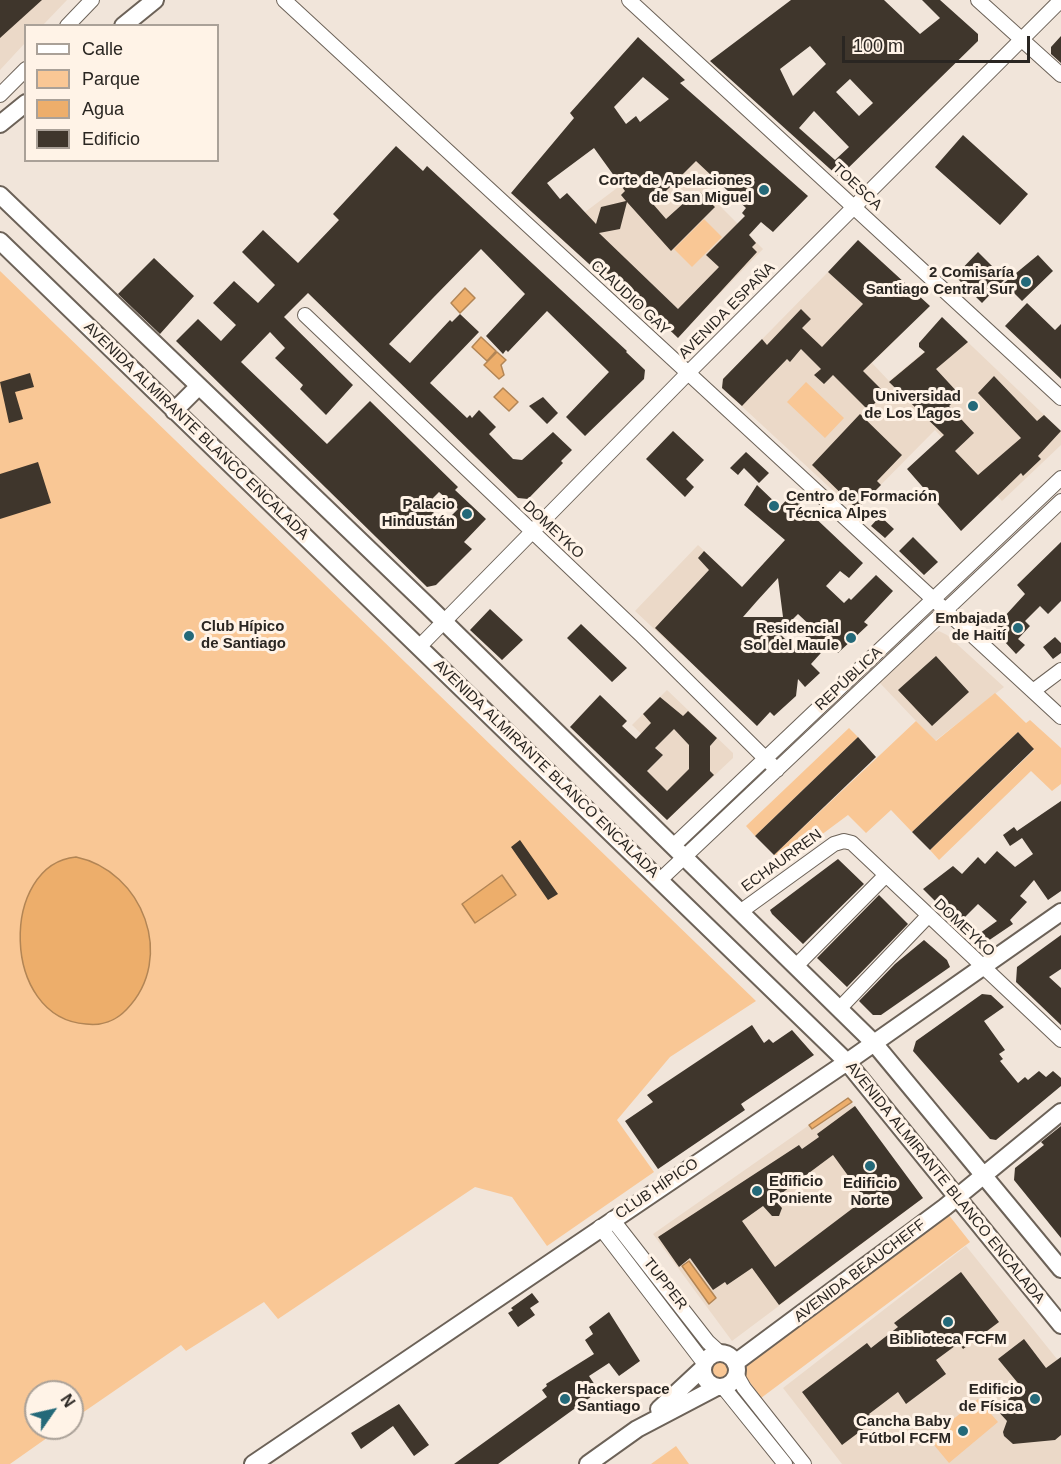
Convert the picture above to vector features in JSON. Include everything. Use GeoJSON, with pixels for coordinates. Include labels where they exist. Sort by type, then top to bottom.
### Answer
{"type":"FeatureCollection","features":[{"type":"Feature","properties":{"kind":"main road"},"geometry":{"type":"LineString","coordinates":[[125,24],[155,0]]}},
{"type":"Feature","properties":{"kind":"main road"},"geometry":{"type":"LineString","coordinates":[[0,124],[24,105]]}},
{"type":"Feature","properties":{"kind":"main road"},"geometry":{"type":"LineString","coordinates":[[0,195],[444,622],[874,1043],[1061,1269]]}},
{"type":"Feature","properties":{"kind":"main road","name":"AVENIDA ALMIRANTE BLANCO ENCALADA"},"geometry":{"type":"LineString","coordinates":[[0,241],[847,1062],[1061,1325]]}},
{"type":"Feature","properties":{"kind":"main road"},"geometry":{"type":"LineString","coordinates":[[174,411],[198,387]]}},
{"type":"Feature","properties":{"kind":"main road","name":"CLUB HÍPICO"},"geometry":{"type":"LineString","coordinates":[[253,1464],[847,1062],[1061,912]]}},
{"type":"Feature","properties":{"kind":"main road","name":"AVENIDA BEAUCHEFF"},"geometry":{"type":"LineString","coordinates":[[736,1369],[956,1198],[1061,1112]]}},
{"type":"Feature","properties":{"kind":"main road"},"geometry":{"type":"LineString","coordinates":[[588,1464],[637,1430],[732,1382],[736,1369],[729,1355],[719,1352],[710,1355],[703,1366],[637,1430]]}},
{"type":"Feature","properties":{"kind":"main road"},"geometry":{"type":"LineString","coordinates":[[703,1366],[706,1381],[720,1387]]}},
{"type":"Feature","properties":{"kind":"street"},"geometry":{"type":"LineString","coordinates":[[69,24],[93,0]]}},
{"type":"Feature","properties":{"kind":"street","name":"CLAUDIO GAY"},"geometry":{"type":"LineString","coordinates":[[284,0],[1061,717]]}},
{"type":"Feature","properties":{"kind":"street","name":"TOESCA"},"geometry":{"type":"LineString","coordinates":[[629,0],[1061,398]]}},
{"type":"Feature","properties":{"kind":"street"},"geometry":{"type":"LineString","coordinates":[[978,0],[1061,75]]}},
{"type":"Feature","properties":{"kind":"street","name":"AVENIDA ESPAÑA"},"geometry":{"type":"LineString","coordinates":[[419,647],[688,373],[1061,0]]}},
{"type":"Feature","properties":{"kind":"street"},"geometry":{"type":"LineString","coordinates":[[0,95],[24,71]]}},
{"type":"Feature","properties":{"kind":"street","name":"DOMEYKO"},"geometry":{"type":"LineString","coordinates":[[305,315],[531,533],[641,635],[777,770]]}},
{"type":"Feature","properties":{"kind":"street","name":"REPÚBLICA"},"geometry":{"type":"LineString","coordinates":[[660,880],[679,852],[765,759],[1061,478]]}},
{"type":"Feature","properties":{"kind":"street","name":"REPÚBLICA"},"geometry":{"type":"LineString","coordinates":[[679,852],[777,770],[1061,501]]}},
{"type":"Feature","properties":{"kind":"street"},"geometry":{"type":"LineString","coordinates":[[1033,691],[1061,670]]}},
{"type":"Feature","properties":{"kind":"street","name":"DOMEYKO"},"geometry":{"type":"LineString","coordinates":[[844,841],[852,843],[1061,1040]]}},
{"type":"Feature","properties":{"kind":"street","name":"ECHAURREN"},"geometry":{"type":"LineString","coordinates":[[740,912],[834,844],[844,841]]}},
{"type":"Feature","properties":{"kind":"street"},"geometry":{"type":"LineString","coordinates":[[796,966],[886,875]]}},
{"type":"Feature","properties":{"kind":"street"},"geometry":{"type":"LineString","coordinates":[[839,1009],[928,916]]}},
{"type":"Feature","properties":{"kind":"street","name":"TUPPER"},"geometry":{"type":"LineString","coordinates":[[606,1223],[719,1352]]}},
{"type":"Feature","properties":{"kind":"street","name":"TUPPER"},"geometry":{"type":"LineString","coordinates":[[606,1223],[703,1366]]}},
{"type":"Feature","properties":{"kind":"street"},"geometry":{"type":"LineString","coordinates":[[736,1369],[744,1388],[804,1464]]}},
{"type":"Feature","properties":{"kind":"street"},"geometry":{"type":"LineString","coordinates":[[720,1387],[785,1464]]}},
{"type":"Feature","properties":{"kind":"shaded area"},"geometry":{"type":"Polygon","coordinates":[[[0,0],[67,0],[44,24],[24,24],[24,44],[0,70],[0,0]]]}},
{"type":"Feature","properties":{"kind":"shaded area"},"geometry":{"type":"Polygon","coordinates":[[[748,143],[705,191],[763,249],[678,337],[654,315],[650,319],[556,234],[674,145],[748,143]]]}},
{"type":"Feature","properties":{"kind":"shaded area"},"geometry":{"type":"Polygon","coordinates":[[[828,272],[898,337],[872,363],[889,381],[953,328],[1061,431],[1061,445],[1002,501],[935,430],[855,511],[722,388],[723,379],[828,272]]]}},
{"type":"Feature","properties":{"kind":"shaded area"},"geometry":{"type":"Polygon","coordinates":[[[698,545],[742,587],[681,654],[635,611],[698,545]]]}},
{"type":"Feature","properties":{"kind":"shaded area"},"geometry":{"type":"Polygon","coordinates":[[[939,631],[947,635],[1004,687],[935,741],[879,682],[930,634],[939,631]]]}},
{"type":"Feature","properties":{"kind":"shaded area"},"geometry":{"type":"Polygon","coordinates":[[[667,690],[733,753],[733,758],[667,820],[633,786],[663,755],[632,725],[667,690]]]}},
{"type":"Feature","properties":{"kind":"shaded area"},"geometry":{"type":"Polygon","coordinates":[[[848,1098],[923,1198],[732,1341],[653,1234],[848,1098]]]}},
{"type":"Feature","properties":{"kind":"shaded area"},"geometry":{"type":"Polygon","coordinates":[[[966,1246],[1061,1364],[1061,1464],[842,1464],[783,1388],[966,1246]]]}},
{"type":"Feature","properties":{"kind":"green space"},"geometry":{"type":"Polygon","coordinates":[[[704,219],[722,237],[692,267],[674,249],[704,219]]]}},
{"type":"Feature","properties":{"kind":"green space","name":"Club Hípico de Santiago"},"geometry":{"type":"Polygon","coordinates":[[[0,271],[756,1001],[670,1057],[617,1120],[654,1172],[547,1246],[512,1197],[475,1187],[278,1319],[264,1302],[186,1351],[181,1345],[84,1412],[84,1380],[24,1380],[24,1440],[44,1440],[10,1464],[0,1464],[0,271]]]}},
{"type":"Feature","properties":{"kind":"green space"},"geometry":{"type":"Polygon","coordinates":[[[806,382],[844,418],[825,438],[787,402],[806,382]]]}},
{"type":"Feature","properties":{"kind":"green space"},"geometry":{"type":"Polygon","coordinates":[[[995,693],[1026,723],[1030,720],[1061,748],[1061,784],[1052,791],[1031,771],[939,860],[930,850],[1034,750],[1018,732],[912,832],[891,810],[866,833],[848,815],[782,864],[774,855],[916,721],[936,741],[995,693]]]}},
{"type":"Feature","properties":{"kind":"green space"},"geometry":{"type":"Polygon","coordinates":[[[849,728],[858,737],[755,836],[746,826],[849,728]]]}},
{"type":"Feature","properties":{"kind":"green space"},"geometry":{"type":"Polygon","coordinates":[[[948,1214],[970,1242],[761,1398],[744,1374],[748,1363],[948,1214]]]}},
{"type":"Feature","properties":{"kind":"green space"},"geometry":{"type":"Polygon","coordinates":[[[717,1362],[723,1362],[728,1370],[726,1376],[717,1378],[712,1373],[712,1367],[717,1362]]]}},
{"type":"Feature","properties":{"kind":"green space","name":"Cancha Baby Fútbol FCFM"},"geometry":{"type":"Polygon","coordinates":[[[978,1399],[998,1422],[949,1463],[929,1439],[978,1399]]]}},
{"type":"Feature","properties":{"kind":"green space"},"geometry":{"type":"Polygon","coordinates":[[[676,1446],[689,1464],[651,1464],[676,1446]]]}},
{"type":"Feature","properties":{"kind":"water"},"geometry":{"type":"Polygon","coordinates":[[[465,288],[475,298],[460,313],[451,303],[465,288]]]}},
{"type":"Feature","properties":{"kind":"water"},"geometry":{"type":"Polygon","coordinates":[[[481,337],[496,351],[487,361],[472,347],[481,337]]]}},
{"type":"Feature","properties":{"kind":"water"},"geometry":{"type":"Polygon","coordinates":[[[497,352],[506,360],[501,365],[504,375],[499,379],[484,365],[497,352]]]}},
{"type":"Feature","properties":{"kind":"water"},"geometry":{"type":"Polygon","coordinates":[[[503,388],[518,402],[509,411],[494,397],[503,388]]]}},
{"type":"Feature","properties":{"kind":"water"},"geometry":{"type":"Polygon","coordinates":[[[76,857],[99,865],[119,879],[134,898],[145,919],[150,942],[149,966],[142,988],[123,1013],[113,1020],[97,1024],[86,1024],[58,1015],[37,996],[25,970],[20,941],[23,911],[33,885],[51,866],[76,857]]]}},
{"type":"Feature","properties":{"kind":"water"},"geometry":{"type":"Polygon","coordinates":[[[502,875],[516,895],[475,923],[462,904],[502,875]]]}},
{"type":"Feature","properties":{"kind":"water"},"geometry":{"type":"Polygon","coordinates":[[[848,1098],[852,1102],[812,1129],[809,1125],[848,1098]]]}},
{"type":"Feature","properties":{"kind":"water"},"geometry":{"type":"Polygon","coordinates":[[[689,1261],[716,1298],[709,1304],[682,1266],[689,1261]]]}},
{"type":"Feature","properties":{"kind":"building"},"geometry":{"type":"Polygon","coordinates":[[[0,0],[42,0],[0,38],[0,0]]]}},
{"type":"Feature","properties":{"kind":"building"},"geometry":{"type":"Polygon","coordinates":[[[791,0],[884,0],[920,34],[940,18],[922,0],[940,0],[978,34],[978,41],[839,177],[710,61],[791,0]],[[810,46],[780,69],[793,96],[826,64],[810,46]],[[850,79],[836,92],[859,116],[873,103],[850,79]],[[814,111],[799,128],[835,160],[849,147],[814,111]]]}},
{"type":"Feature","properties":{"kind":"building"},"geometry":{"type":"Polygon","coordinates":[[[1061,36],[1061,63],[1051,54],[1051,47],[1061,36]]]}},
{"type":"Feature","properties":{"kind":"building"},"geometry":{"type":"Polygon","coordinates":[[[638,37],[685,80],[680,83],[808,196],[773,232],[761,222],[749,235],[756,243],[752,247],[757,252],[678,338],[654,315],[650,319],[603,269],[599,273],[511,193],[574,118],[570,113],[638,37]],[[643,77],[614,107],[626,124],[636,116],[640,122],[669,99],[643,77]],[[594,148],[547,183],[560,199],[567,193],[596,224],[601,207],[626,201],[621,195],[625,191],[594,148]],[[696,161],[653,204],[666,219],[700,192],[715,207],[671,251],[627,202],[620,229],[599,233],[678,309],[719,267],[706,255],[745,216],[742,213],[746,208],[696,161]]]}},
{"type":"Feature","properties":{"kind":"building"},"geometry":{"type":"Polygon","coordinates":[[[963,135],[1028,194],[1000,225],[935,167],[963,135]]]}},
{"type":"Feature","properties":{"kind":"building"},"geometry":{"type":"Polygon","coordinates":[[[396,146],[423,171],[427,166],[645,370],[644,379],[585,436],[566,417],[609,372],[547,311],[508,352],[506,350],[503,354],[486,336],[525,294],[481,249],[389,344],[410,363],[450,320],[452,322],[460,314],[479,332],[430,383],[467,418],[470,415],[472,418],[479,410],[496,427],[489,434],[513,459],[522,460],[553,432],[572,450],[561,461],[563,463],[528,499],[518,498],[308,293],[284,317],[353,385],[326,415],[300,389],[303,385],[275,358],[285,348],[270,332],[241,362],[327,444],[370,401],[458,487],[455,490],[486,519],[464,542],[472,549],[436,585],[427,587],[176,341],[198,319],[221,341],[236,325],[213,303],[234,281],[258,303],[275,285],[242,252],[263,230],[298,263],[339,220],[333,214],[396,146]],[[439,492],[426,505],[444,523],[458,509],[439,492]]]}},
{"type":"Feature","properties":{"kind":"building"},"geometry":{"type":"Polygon","coordinates":[[[858,240],[930,306],[863,371],[885,393],[868,410],[833,375],[824,384],[814,375],[821,369],[801,349],[790,362],[787,359],[742,406],[722,388],[723,379],[762,339],[767,345],[801,309],[811,319],[802,328],[822,347],[863,304],[828,272],[858,240]]]}},
{"type":"Feature","properties":{"kind":"building"},"geometry":{"type":"Polygon","coordinates":[[[978,252],[1005,279],[982,303],[955,276],[978,252]]]}},
{"type":"Feature","properties":{"kind":"building"},"geometry":{"type":"Polygon","coordinates":[[[1038,255],[1053,271],[1022,301],[1004,283],[1038,255]]]}},
{"type":"Feature","properties":{"kind":"building"},"geometry":{"type":"Polygon","coordinates":[[[154,258],[194,296],[160,334],[118,294],[154,258]]]}},
{"type":"Feature","properties":{"kind":"building"},"geometry":{"type":"Polygon","coordinates":[[[1027,303],[1055,330],[1061,324],[1061,379],[1005,326],[1027,303]]]}},
{"type":"Feature","properties":{"kind":"building"},"geometry":{"type":"Polygon","coordinates":[[[942,317],[968,342],[936,369],[960,395],[949,406],[974,433],[955,451],[978,475],[1021,438],[978,393],[994,376],[1037,421],[1044,415],[1061,431],[1038,456],[1041,459],[1023,476],[1021,473],[961,531],[907,469],[944,435],[889,382],[925,352],[919,347],[919,343],[942,317]]]}},
{"type":"Feature","properties":{"kind":"building"},"geometry":{"type":"Polygon","coordinates":[[[30,373],[34,387],[15,392],[23,419],[9,423],[0,382],[30,373]]]}},
{"type":"Feature","properties":{"kind":"building"},"geometry":{"type":"Polygon","coordinates":[[[543,397],[558,413],[547,424],[529,406],[543,397]]]}},
{"type":"Feature","properties":{"kind":"building"},"geometry":{"type":"Polygon","coordinates":[[[860,414],[902,455],[877,481],[881,485],[857,509],[812,465],[860,414]]]}},
{"type":"Feature","properties":{"kind":"building"},"geometry":{"type":"Polygon","coordinates":[[[673,431],[704,460],[686,479],[694,487],[685,497],[646,459],[673,431]]]}},
{"type":"Feature","properties":{"kind":"building"},"geometry":{"type":"Polygon","coordinates":[[[746,452],[769,473],[759,483],[744,468],[738,475],[730,468],[746,452]]]}},
{"type":"Feature","properties":{"kind":"building"},"geometry":{"type":"Polygon","coordinates":[[[38,462],[51,503],[0,519],[0,474],[38,462]]]}},
{"type":"Feature","properties":{"kind":"building"},"geometry":{"type":"Polygon","coordinates":[[[757,485],[780,507],[791,495],[863,563],[849,578],[840,571],[826,586],[844,603],[849,598],[851,600],[876,575],[893,591],[864,622],[868,625],[838,653],[829,644],[811,664],[820,673],[805,687],[798,679],[796,696],[774,716],[770,712],[757,726],[655,628],[709,570],[698,558],[704,551],[742,587],[785,540],[744,505],[757,485]],[[778,578],[757,601],[743,617],[783,617],[778,578]],[[798,614],[779,633],[795,649],[813,628],[798,614]]]}},
{"type":"Feature","properties":{"kind":"building"},"geometry":{"type":"Polygon","coordinates":[[[880,516],[894,529],[885,538],[871,526],[880,516]]]}},
{"type":"Feature","properties":{"kind":"building"},"geometry":{"type":"Polygon","coordinates":[[[913,537],[938,562],[924,575],[899,551],[913,537]]]}},
{"type":"Feature","properties":{"kind":"building"},"geometry":{"type":"Polygon","coordinates":[[[1061,542],[1061,601],[1048,614],[1040,606],[1025,621],[1030,626],[1018,639],[1025,645],[1016,654],[993,629],[1025,594],[1017,585],[1061,542]]]}},
{"type":"Feature","properties":{"kind":"building"},"geometry":{"type":"Polygon","coordinates":[[[490,609],[523,640],[502,660],[470,630],[490,609]]]}},
{"type":"Feature","properties":{"kind":"building"},"geometry":{"type":"Polygon","coordinates":[[[581,624],[627,668],[612,682],[567,638],[581,624]]]}},
{"type":"Feature","properties":{"kind":"building"},"geometry":{"type":"Polygon","coordinates":[[[1055,637],[1061,643],[1061,653],[1053,659],[1043,647],[1055,637]]]}},
{"type":"Feature","properties":{"kind":"building"},"geometry":{"type":"Polygon","coordinates":[[[936,656],[969,692],[932,726],[898,690],[936,656]]]}},
{"type":"Feature","properties":{"kind":"building"},"geometry":{"type":"Polygon","coordinates":[[[600,695],[627,721],[622,726],[636,739],[651,723],[643,714],[660,697],[683,716],[688,711],[717,738],[710,746],[710,771],[714,775],[667,820],[570,727],[600,695]],[[674,729],[655,748],[663,755],[647,771],[667,791],[689,769],[689,745],[674,729]]]}},
{"type":"Feature","properties":{"kind":"building"},"geometry":{"type":"Polygon","coordinates":[[[1018,732],[1034,749],[930,850],[912,832],[1018,732]]]}},
{"type":"Feature","properties":{"kind":"building"},"geometry":{"type":"Polygon","coordinates":[[[858,737],[876,757],[774,855],[755,836],[858,737]]]}},
{"type":"Feature","properties":{"kind":"building"},"geometry":{"type":"Polygon","coordinates":[[[1061,801],[1061,891],[1048,900],[1034,880],[1020,896],[1027,902],[1010,920],[1013,924],[985,943],[979,944],[973,938],[997,921],[978,904],[958,924],[923,889],[953,866],[962,874],[978,857],[985,864],[997,851],[1015,867],[1033,854],[1022,838],[1010,846],[1003,835],[1014,827],[1017,831],[1061,801]]]}},
{"type":"Feature","properties":{"kind":"building"},"geometry":{"type":"Polygon","coordinates":[[[520,840],[558,894],[548,900],[511,847],[520,840]]]}},
{"type":"Feature","properties":{"kind":"building"},"geometry":{"type":"Polygon","coordinates":[[[838,859],[864,884],[803,944],[770,910],[838,859]]]}},
{"type":"Feature","properties":{"kind":"building"},"geometry":{"type":"Polygon","coordinates":[[[879,895],[908,924],[847,987],[817,958],[879,895]]]}},
{"type":"Feature","properties":{"kind":"building"},"geometry":{"type":"Polygon","coordinates":[[[1061,935],[1061,969],[1049,977],[1061,988],[1061,1025],[1016,982],[1017,967],[1061,935]]]}},
{"type":"Feature","properties":{"kind":"building"},"geometry":{"type":"Polygon","coordinates":[[[924,940],[947,960],[950,967],[881,1015],[873,1015],[859,1001],[895,964],[924,940]]]}},
{"type":"Feature","properties":{"kind":"building"},"geometry":{"type":"Polygon","coordinates":[[[982,994],[991,995],[1004,1007],[984,1021],[1005,1050],[999,1054],[1003,1059],[1000,1061],[1018,1083],[1025,1077],[1028,1080],[1039,1071],[1046,1077],[1053,1071],[1061,1078],[1061,1086],[996,1140],[990,1139],[913,1051],[916,1041],[982,994]]]}},
{"type":"Feature","properties":{"kind":"building"},"geometry":{"type":"Polygon","coordinates":[[[752,1025],[764,1043],[769,1039],[773,1043],[792,1030],[814,1055],[741,1104],[745,1110],[658,1169],[625,1121],[653,1102],[647,1095],[752,1025]]]}},
{"type":"Feature","properties":{"kind":"building"},"geometry":{"type":"Polygon","coordinates":[[[855,1106],[923,1198],[779,1305],[752,1268],[727,1285],[725,1282],[713,1290],[690,1258],[679,1267],[658,1237],[799,1145],[802,1149],[819,1137],[817,1134],[855,1106]],[[833,1155],[774,1199],[782,1208],[779,1216],[772,1216],[763,1206],[742,1221],[775,1267],[865,1199],[833,1155]]]}},
{"type":"Feature","properties":{"kind":"building"},"geometry":{"type":"Polygon","coordinates":[[[1061,1126],[1061,1238],[1014,1180],[1015,1168],[1044,1145],[1041,1142],[1061,1126]]]}},
{"type":"Feature","properties":{"kind":"building"},"geometry":{"type":"Polygon","coordinates":[[[961,1272],[999,1322],[963,1349],[959,1343],[936,1360],[946,1374],[906,1404],[898,1392],[869,1414],[874,1421],[842,1445],[802,1392],[867,1343],[871,1348],[898,1327],[894,1323],[961,1272]]]}},
{"type":"Feature","properties":{"kind":"building"},"geometry":{"type":"Polygon","coordinates":[[[532,1293],[539,1302],[530,1308],[535,1315],[518,1327],[508,1313],[513,1310],[511,1308],[532,1293]]]}},
{"type":"Feature","properties":{"kind":"building"},"geometry":{"type":"Polygon","coordinates":[[[609,1312],[640,1361],[619,1376],[609,1363],[589,1376],[599,1391],[498,1464],[454,1464],[547,1397],[542,1390],[547,1386],[546,1384],[594,1354],[585,1340],[593,1334],[589,1327],[609,1312]]]}},
{"type":"Feature","properties":{"kind":"building","name":"Edificio de Física"},"geometry":{"type":"Polygon","coordinates":[[[1024,1339],[1046,1368],[1061,1357],[1061,1435],[1055,1440],[1013,1444],[1004,1436],[1007,1421],[996,1409],[1022,1388],[998,1359],[1024,1339]]]}},
{"type":"Feature","properties":{"kind":"building"},"geometry":{"type":"Polygon","coordinates":[[[399,1404],[429,1445],[414,1456],[393,1426],[361,1449],[351,1433],[399,1404]]]}},
{"type":"Feature","properties":{"kind":"place","name":"Corte de Apelaciones de San Miguel"},"geometry":{"type":"Point","coordinates":[764,190]}},
{"type":"Feature","properties":{"kind":"place","name":"2 Comisaría Santiago Central Sur"},"geometry":{"type":"Point","coordinates":[1026,282]}},
{"type":"Feature","properties":{"kind":"place","name":"Universidad de Los Lagos"},"geometry":{"type":"Point","coordinates":[973,406]}},
{"type":"Feature","properties":{"kind":"place","name":"Centro de Formación Técnica Alpes"},"geometry":{"type":"Point","coordinates":[774,506]}},
{"type":"Feature","properties":{"kind":"place","name":"Palacio Hindustán"},"geometry":{"type":"Point","coordinates":[467,514]}},
{"type":"Feature","properties":{"kind":"place","name":"Embajada de Haití"},"geometry":{"type":"Point","coordinates":[1018,628]}},
{"type":"Feature","properties":{"kind":"place","name":"Club Hípico de Santiago"},"geometry":{"type":"Point","coordinates":[189,636]}},
{"type":"Feature","properties":{"kind":"place","name":"Residencial Sol del Maule"},"geometry":{"type":"Point","coordinates":[851,638]}},
{"type":"Feature","properties":{"kind":"place","name":"Edificio Norte"},"geometry":{"type":"Point","coordinates":[870,1166]}},
{"type":"Feature","properties":{"kind":"place","name":"Edificio Poniente"},"geometry":{"type":"Point","coordinates":[757,1191]}},
{"type":"Feature","properties":{"kind":"place","name":"Biblioteca FCFM"},"geometry":{"type":"Point","coordinates":[948,1322]}},
{"type":"Feature","properties":{"kind":"place","name":"Hackerspace Santiago"},"geometry":{"type":"Point","coordinates":[565,1399]}},
{"type":"Feature","properties":{"kind":"place","name":"Edificio de Física"},"geometry":{"type":"Point","coordinates":[1035,1399]}},
{"type":"Feature","properties":{"kind":"place","name":"Cancha Baby Fútbol FCFM"},"geometry":{"type":"Point","coordinates":[963,1431]}}]}
